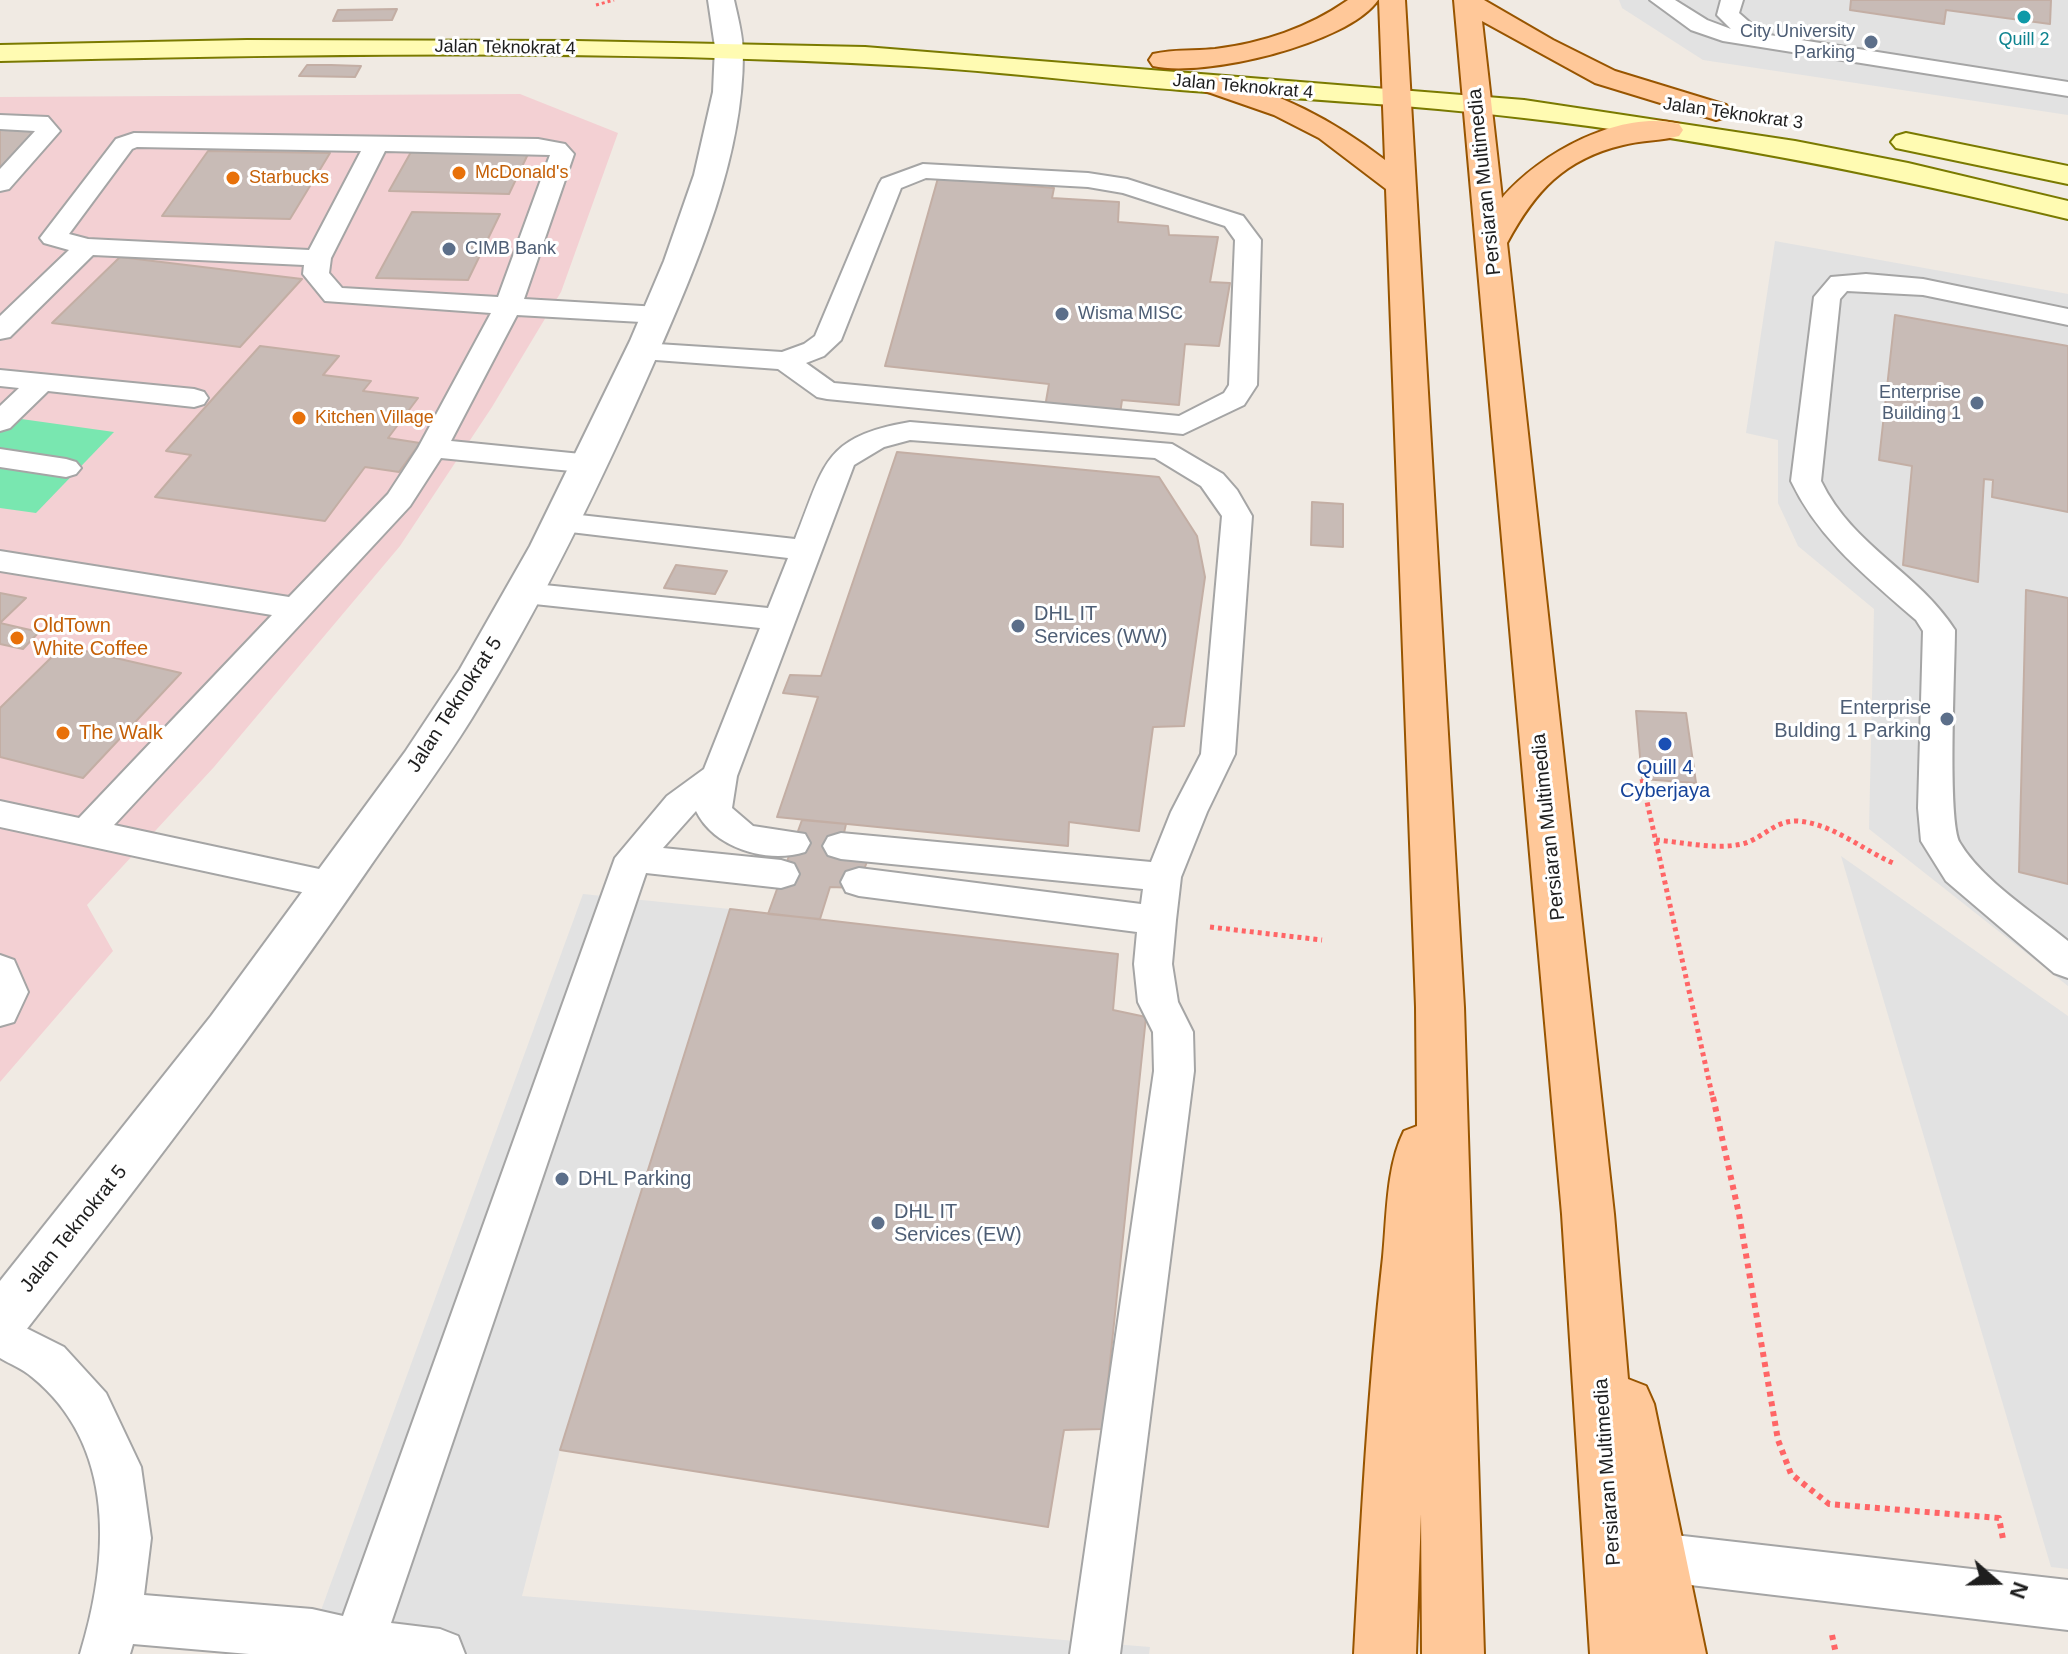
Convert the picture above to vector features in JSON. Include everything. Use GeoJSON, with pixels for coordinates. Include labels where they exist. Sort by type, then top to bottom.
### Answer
{"type":"FeatureCollection","features":[{"type":"Feature","properties":{"kind":"main road"},"geometry":{"type":"LineString","coordinates":[[1163,60],[1208,59],[1278,45],[1345,16],[1365,0]]}},
{"type":"Feature","properties":{"kind":"main road"},"geometry":{"type":"LineString","coordinates":[[1392,0],[1440,1007],[1453,1654]]}},
{"type":"Feature","properties":{"kind":"main road"},"geometry":{"type":"LineString","coordinates":[[1467,1],[1543,46],[1605,77],[1716,111]]}},
{"type":"Feature","properties":{"kind":"main road","name":"Persiaran Multimedia"},"geometry":{"type":"LineString","coordinates":[[1467,1],[1588,1214],[1621,1654]]}},
{"type":"Feature","properties":{"kind":"main road"},"geometry":{"type":"LineString","coordinates":[[1215,85],[1299,116],[1329,132],[1401,186]]}},
{"type":"Feature","properties":{"kind":"main road"},"geometry":{"type":"LineString","coordinates":[[1491,243],[1512,205],[1533,182],[1562,160],[1602,139],[1642,131],[1669,130]]}},
{"type":"Feature","properties":{"kind":"main road"},"geometry":{"type":"LineString","coordinates":[[1385,1654],[1395,1431],[1408,1256],[1440,1007]]}},
{"type":"Feature","properties":{"kind":"main road"},"geometry":{"type":"LineString","coordinates":[[1588,1214],[1675,1654]]}},
{"type":"Feature","properties":{"kind":"street","name":"Jalan Teknokrat 5"},"geometry":{"type":"LineString","coordinates":[[0,1322],[142,1143],[334,885],[453,714],[525,593],[591,464],[651,333],[716,152],[728,79],[729,50],[721,0]]}},
{"type":"Feature","properties":{"kind":"street","name":"Jalan Teknokrat 4"},"geometry":{"type":"LineString","coordinates":[[0,53],[450,47],[781,50],[1010,64],[1069,73],[1215,85],[1396,87]]}},
{"type":"Feature","properties":{"kind":"street","name":"Jalan Teknokrat 4"},"geometry":{"type":"LineString","coordinates":[[1010,64],[1074,57],[1163,60],[1396,87],[1476,93]]}},
{"type":"Feature","properties":{"kind":"street","name":"Jalan Teknokrat 3"},"geometry":{"type":"LineString","coordinates":[[1476,93],[1562,89],[1818,127]]}},
{"type":"Feature","properties":{"kind":"street","name":"Jalan Teknokrat 3"},"geometry":{"type":"LineString","coordinates":[[1476,93],[1894,169],[2068,210]]}},
{"type":"Feature","properties":{"kind":"street"},"geometry":{"type":"LineString","coordinates":[[1874,136],[2068,175]]}},
{"type":"Feature","properties":{"kind":"lane"},"geometry":{"type":"LineString","coordinates":[[1661,0],[1699,25],[1757,40],[2068,89]]}},
{"type":"Feature","properties":{"kind":"lane"},"geometry":{"type":"LineString","coordinates":[[1732,0],[1728,15],[1732,22],[1757,40]]}},
{"type":"Feature","properties":{"kind":"lane"},"geometry":{"type":"LineString","coordinates":[[0,122],[40,122],[48,131],[0,184]]}},
{"type":"Feature","properties":{"kind":"lane"},"geometry":{"type":"LineString","coordinates":[[86,833],[399,500],[433,448],[508,306],[562,154],[557,149],[538,146],[134,140],[124,144],[53,238],[87,247],[318,258]]}},
{"type":"Feature","properties":{"kind":"lane"},"geometry":{"type":"LineString","coordinates":[[376,144],[318,258],[316,274],[334,295],[508,306],[651,333],[785,361],[827,391],[1183,425],[1234,399],[1243,385],[1248,240],[1234,221],[1127,186],[1088,180],[923,171],[891,184],[827,340],[814,350],[785,361]]}},
{"type":"Feature","properties":{"kind":"lane"},"geometry":{"type":"LineString","coordinates":[[0,331],[87,247]]}},
{"type":"Feature","properties":{"kind":"lane"},"geometry":{"type":"LineString","coordinates":[[2068,317],[1897,284],[1865,281],[1840,283],[1827,297],[1806,481],[1815,504],[1830,524],[1927,613],[1939,630],[1936,808],[1939,841],[1959,871],[2068,963]]}},
{"type":"Feature","properties":{"kind":"lane"},"geometry":{"type":"LineString","coordinates":[[0,378],[194,398]]}},
{"type":"Feature","properties":{"kind":"lane"},"geometry":{"type":"LineString","coordinates":[[0,422],[42,382]]}},
{"type":"Feature","properties":{"kind":"lane"},"geometry":{"type":"LineString","coordinates":[[633,858],[787,858],[744,838],[714,812],[719,776],[841,461],[857,447],[879,436],[910,431],[1162,450],[1212,480],[1226,496],[1237,516],[1218,754],[1189,812],[1163,877],[1157,920],[1153,964],[1158,1002],[1173,1032],[1174,1071],[1095,1654]]}},
{"type":"Feature","properties":{"kind":"lane"},"geometry":{"type":"LineString","coordinates":[[433,448],[591,464]]}},
{"type":"Feature","properties":{"kind":"lane"},"geometry":{"type":"LineString","coordinates":[[0,458],[66,468]]}},
{"type":"Feature","properties":{"kind":"lane"},"geometry":{"type":"LineString","coordinates":[[562,522],[805,550]]}},
{"type":"Feature","properties":{"kind":"lane"},"geometry":{"type":"LineString","coordinates":[[0,561],[297,609]]}},
{"type":"Feature","properties":{"kind":"lane"},"geometry":{"type":"LineString","coordinates":[[525,593],[778,619]]}},
{"type":"Feature","properties":{"kind":"lane"},"geometry":{"type":"LineString","coordinates":[[356,1650],[633,858],[680,805],[719,776]]}},
{"type":"Feature","properties":{"kind":"lane"},"geometry":{"type":"LineString","coordinates":[[0,814],[334,885]]}},
{"type":"Feature","properties":{"kind":"lane"},"geometry":{"type":"LineString","coordinates":[[841,846],[1163,877]]}},
{"type":"Feature","properties":{"kind":"lane"},"geometry":{"type":"LineString","coordinates":[[859,882],[1157,920]]}},
{"type":"Feature","properties":{"kind":"lane"},"geometry":{"type":"LineString","coordinates":[[0,970],[9,992],[0,1011]]}},
{"type":"Feature","properties":{"kind":"lane"},"geometry":{"type":"LineString","coordinates":[[0,1335],[48,1362],[90,1408],[117,1467],[127,1538],[111,1636],[312,1634],[356,1650],[440,1654]]}},
{"type":"Feature","properties":{"kind":"lane"},"geometry":{"type":"LineString","coordinates":[[1657,1557],[2068,1605]]}},
{"type":"Feature","properties":{"kind":"path"},"geometry":{"type":"LineString","coordinates":[[1642,779],[1739,1214],[1778,1440],[1791,1474],[1829,1504],[1999,1518],[2014,1598]]}},
{"type":"Feature","properties":{"kind":"path"},"geometry":{"type":"LineString","coordinates":[[1656,840],[1742,845],[1780,820],[1809,822],[1835,830]]}},
{"type":"Feature","properties":{"kind":"path"},"geometry":{"type":"LineString","coordinates":[[1157,920],[1322,940]]}},
{"type":"Feature","properties":{"kind":"shaded area","name":"City University Parking"},"geometry":{"type":"Polygon","coordinates":[[[1619,0],[1851,0],[1850,10],[1944,24],[1946,10],[2049,24],[2051,0],[2068,0],[2068,115],[1703,60],[1622,8],[1619,0]]]}},
{"type":"Feature","properties":{"kind":"shaded area"},"geometry":{"type":"Polygon","coordinates":[[[520,94],[618,133],[561,292],[492,407],[400,546],[214,767],[87,905],[113,951],[0,1082],[0,97],[520,94]]]}},
{"type":"Feature","properties":{"kind":"shaded area","name":"Enterprise Bulding 1 Parking"},"geometry":{"type":"Polygon","coordinates":[[[1775,241],[2068,294],[2068,346],[1895,315],[1880,460],[1912,466],[1903,566],[1978,581],[1984,479],[2068,512],[2068,598],[2026,590],[2019,872],[2068,884],[2068,986],[1869,829],[1874,609],[1798,546],[1778,503],[1778,440],[1746,433],[1775,241]]]}},
{"type":"Feature","properties":{"kind":"shaded area"},"geometry":{"type":"Polygon","coordinates":[[[1841,856],[2068,1016],[2068,1569],[2051,1567],[1841,856]]]}},
{"type":"Feature","properties":{"kind":"shaded area","name":"DHL Parking"},"geometry":{"type":"Polygon","coordinates":[[[583,894],[730,909],[560,1450],[522,1596],[1150,1647],[1149,1654],[305,1654],[583,894]]]}},
{"type":"Feature","properties":{"kind":"green space"},"geometry":{"type":"Polygon","coordinates":[[[0,416],[114,432],[36,513],[0,508],[0,416]]]}},
{"type":"Feature","properties":{"kind":"building","name":"Quill 2"},"geometry":{"type":"Polygon","coordinates":[[[1851,0],[2051,0],[2050,24],[1946,10],[1944,24],[1850,10],[1851,0]]]}},
{"type":"Feature","properties":{"kind":"building"},"geometry":{"type":"Polygon","coordinates":[[[397,9],[392,20],[333,21],[338,10],[397,9]]]}},
{"type":"Feature","properties":{"kind":"building"},"geometry":{"type":"Polygon","coordinates":[[[307,65],[361,66],[355,77],[299,76],[307,65]]]}},
{"type":"Feature","properties":{"kind":"building"},"geometry":{"type":"Polygon","coordinates":[[[38,129],[0,170],[0,130],[38,129]]]}},
{"type":"Feature","properties":{"kind":"building"},"geometry":{"type":"Polygon","coordinates":[[[208,151],[330,153],[290,219],[162,216],[208,151]]]}},
{"type":"Feature","properties":{"kind":"building","name":"McDonald's"},"geometry":{"type":"Polygon","coordinates":[[[411,152],[528,154],[509,194],[389,191],[411,152]]]}},
{"type":"Feature","properties":{"kind":"building","name":"Wisma MISC"},"geometry":{"type":"Polygon","coordinates":[[[938,178],[1054,188],[1052,198],[1119,202],[1118,222],[1168,226],[1169,235],[1218,237],[1210,282],[1230,283],[1219,346],[1185,344],[1179,405],[1122,400],[1120,414],[1045,407],[1049,384],[885,366],[938,178]]]}},
{"type":"Feature","properties":{"kind":"building"},"geometry":{"type":"Polygon","coordinates":[[[412,212],[500,214],[468,280],[376,278],[412,212]]]}},
{"type":"Feature","properties":{"kind":"building"},"geometry":{"type":"Polygon","coordinates":[[[120,257],[302,279],[240,347],[52,323],[120,257]]]}},
{"type":"Feature","properties":{"kind":"building","name":"Enterprise Building 1"},"geometry":{"type":"Polygon","coordinates":[[[1895,315],[2068,346],[2068,512],[1992,497],[1993,480],[1984,479],[1978,582],[1903,565],[1912,466],[1879,460],[1895,315]]]}},
{"type":"Feature","properties":{"kind":"building","name":"Kitchen Village"},"geometry":{"type":"Polygon","coordinates":[[[260,346],[339,356],[323,375],[371,381],[363,391],[418,398],[388,438],[420,443],[399,472],[365,467],[325,521],[155,497],[191,455],[166,451],[260,346]]]}},
{"type":"Feature","properties":{"kind":"building","name":"DHL IT Services (WW)"},"geometry":{"type":"Polygon","coordinates":[[[897,452],[1159,477],[1197,536],[1205,577],[1184,726],[1153,727],[1139,831],[1069,822],[1068,846],[777,817],[818,697],[783,693],[790,675],[821,676],[897,452]]]}},
{"type":"Feature","properties":{"kind":"building"},"geometry":{"type":"Polygon","coordinates":[[[1312,502],[1343,504],[1343,547],[1311,545],[1312,502]]]}},
{"type":"Feature","properties":{"kind":"building"},"geometry":{"type":"Polygon","coordinates":[[[676,565],[727,571],[715,594],[664,588],[676,565]]]}},
{"type":"Feature","properties":{"kind":"building"},"geometry":{"type":"Polygon","coordinates":[[[2026,590],[2068,598],[2068,884],[2019,872],[2026,590]]]}},
{"type":"Feature","properties":{"kind":"building","name":"OldTown White Coffee"},"geometry":{"type":"Polygon","coordinates":[[[0,593],[26,598],[0,623],[0,593]]]}},
{"type":"Feature","properties":{"kind":"building","name":"OldTown White Coffee"},"geometry":{"type":"Polygon","coordinates":[[[0,623],[39,632],[23,649],[0,644],[0,623]]]}},
{"type":"Feature","properties":{"kind":"building","name":"The Walk"},"geometry":{"type":"Polygon","coordinates":[[[63,646],[181,673],[83,778],[0,757],[0,708],[63,646]]]}},
{"type":"Feature","properties":{"kind":"building"},"geometry":{"type":"Polygon","coordinates":[[[1636,711],[1686,713],[1696,783],[1642,779],[1636,711]]]}},
{"type":"Feature","properties":{"kind":"building"},"geometry":{"type":"Polygon","coordinates":[[[802,820],[846,824],[841,846],[868,859],[857,888],[830,887],[820,919],[768,914],[802,820]]]}},
{"type":"Feature","properties":{"kind":"building","name":"DHL IT Services (EW)"},"geometry":{"type":"Polygon","coordinates":[[[730,909],[1118,954],[1113,1010],[1146,1017],[1103,1429],[1064,1430],[1048,1527],[560,1450],[730,909]]]}},
{"type":"Feature","properties":{"kind":"place","name":"Quill 2"},"geometry":{"type":"Point","coordinates":[2024,17]}},
{"type":"Feature","properties":{"kind":"place","name":"City University Parking"},"geometry":{"type":"Point","coordinates":[1871,42]}},
{"type":"Feature","properties":{"kind":"place","name":"McDonald's"},"geometry":{"type":"Point","coordinates":[459,173]}},
{"type":"Feature","properties":{"kind":"place","name":"Starbucks"},"geometry":{"type":"Point","coordinates":[233,178]}},
{"type":"Feature","properties":{"kind":"place","name":"CIMB Bank"},"geometry":{"type":"Point","coordinates":[449,249]}},
{"type":"Feature","properties":{"kind":"place","name":"Wisma MISC"},"geometry":{"type":"Point","coordinates":[1062,314]}},
{"type":"Feature","properties":{"kind":"place","name":"Enterprise Building 1"},"geometry":{"type":"Point","coordinates":[1977,403]}},
{"type":"Feature","properties":{"kind":"place","name":"Kitchen Village"},"geometry":{"type":"Point","coordinates":[299,418]}},
{"type":"Feature","properties":{"kind":"place","name":"DHL IT Services (WW)"},"geometry":{"type":"Point","coordinates":[1018,626]}},
{"type":"Feature","properties":{"kind":"place","name":"OldTown White Coffee"},"geometry":{"type":"Point","coordinates":[17,638]}},
{"type":"Feature","properties":{"kind":"place","name":"Enterprise Bulding 1 Parking"},"geometry":{"type":"Point","coordinates":[1947,719]}},
{"type":"Feature","properties":{"kind":"place","name":"The Walk"},"geometry":{"type":"Point","coordinates":[63,733]}},
{"type":"Feature","properties":{"kind":"place","name":"Quill 4 Cyberjaya"},"geometry":{"type":"Point","coordinates":[1665,744]}},
{"type":"Feature","properties":{"kind":"place","name":"DHL Parking"},"geometry":{"type":"Point","coordinates":[562,1179]}},
{"type":"Feature","properties":{"kind":"place","name":"DHL IT Services (EW)"},"geometry":{"type":"Point","coordinates":[878,1223]}}]}
